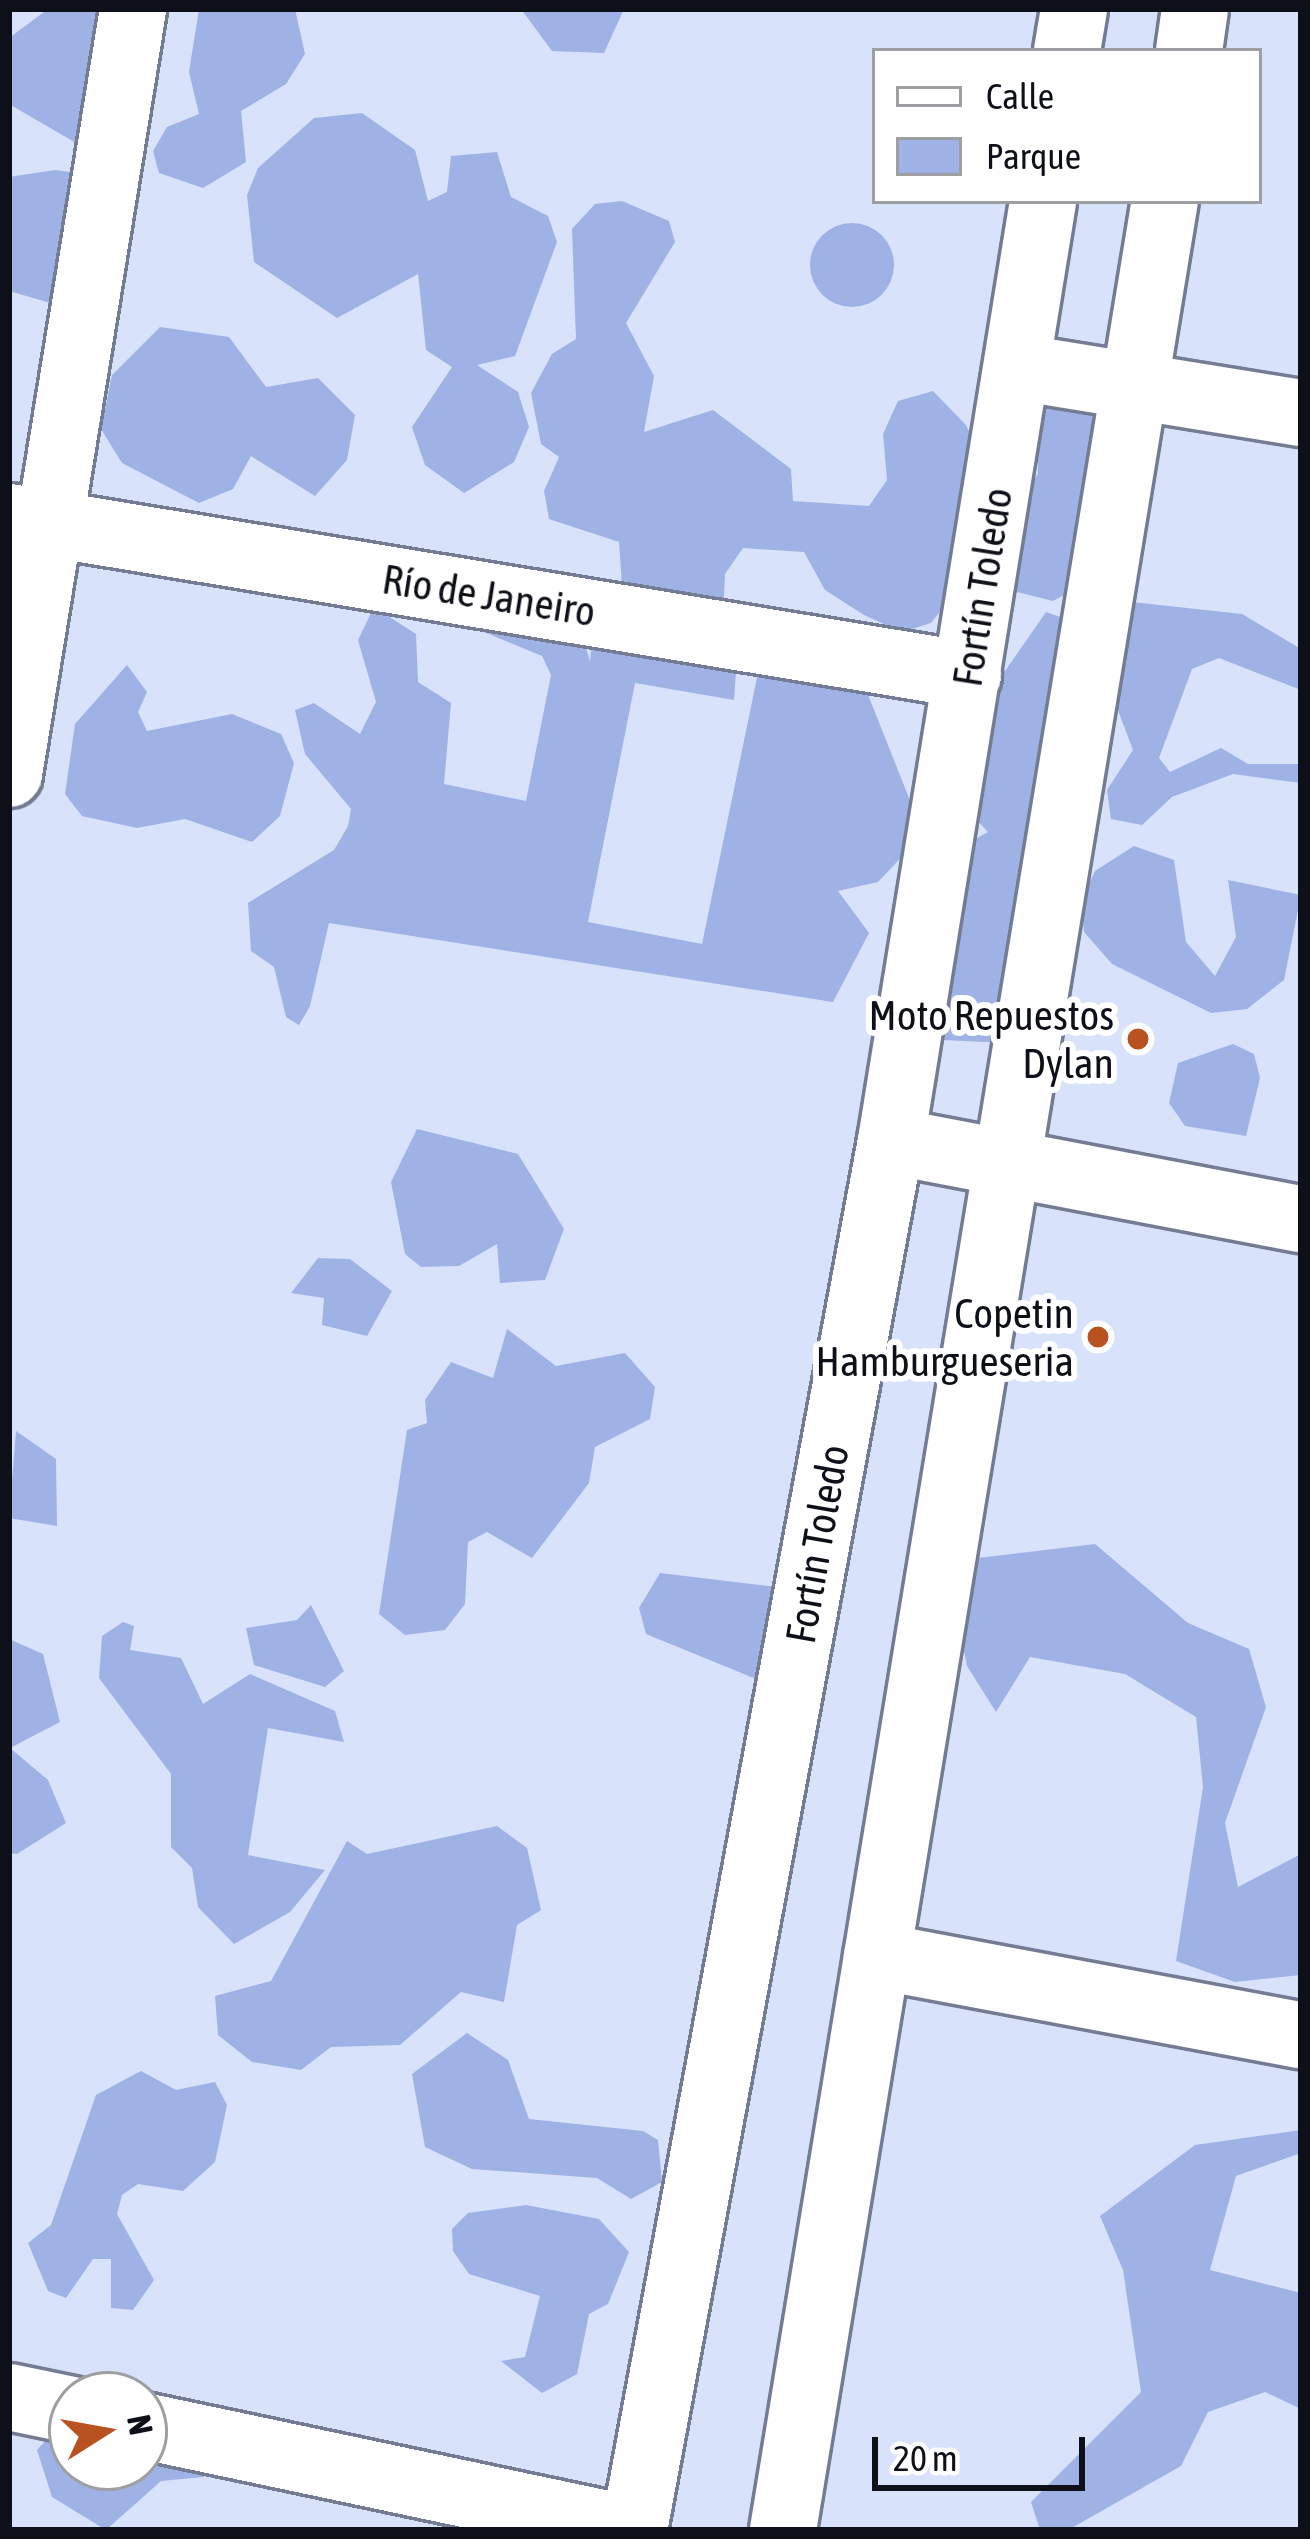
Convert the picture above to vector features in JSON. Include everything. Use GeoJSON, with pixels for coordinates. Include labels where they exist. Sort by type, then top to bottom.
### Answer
{"type":"FeatureCollection","features":[{"type":"Feature","properties":{"kind":"street"},"geometry":{"type":"LineString","coordinates":[[9,774],[28,520],[133,9]]}},
{"type":"Feature","properties":{"kind":"street"},"geometry":{"type":"LineString","coordinates":[[1067,48],[1073,9]]}},
{"type":"Feature","properties":{"kind":"street"},"geometry":{"type":"LineString","coordinates":[[1189,48],[1195,9]]}},
{"type":"Feature","properties":{"kind":"street","name":"Fortín Toledo"},"geometry":{"type":"LineString","coordinates":[[634,2530],[891,1141],[1043,204]]}},
{"type":"Feature","properties":{"kind":"street"},"geometry":{"type":"LineString","coordinates":[[783,2530],[1001,1166],[1166,204]]}},
{"type":"Feature","properties":{"kind":"street"},"geometry":{"type":"LineString","coordinates":[[1017,367],[1301,413]]}},
{"type":"Feature","properties":{"kind":"street","name":"Río de Janeiro"},"geometry":{"type":"LineString","coordinates":[[28,520],[968,675]]}},
{"type":"Feature","properties":{"kind":"street"},"geometry":{"type":"LineString","coordinates":[[891,1141],[1001,1166],[1301,1219]]}},
{"type":"Feature","properties":{"kind":"street"},"geometry":{"type":"LineString","coordinates":[[877,1956],[1301,2035]]}},
{"type":"Feature","properties":{"kind":"street"},"geometry":{"type":"LineString","coordinates":[[9,2397],[48,2405]]}},
{"type":"Feature","properties":{"kind":"street"},"geometry":{"type":"LineString","coordinates":[[168,2431],[634,2530]]}},
{"type":"Feature","properties":{"kind":"green space"},"geometry":{"type":"Polygon","coordinates":[[[48,9],[109,9],[103,84],[76,143],[9,104],[9,38],[48,9]]]}},
{"type":"Feature","properties":{"kind":"green space"},"geometry":{"type":"Polygon","coordinates":[[[199,9],[295,9],[305,54],[286,84],[241,111],[246,162],[203,188],[159,173],[153,151],[167,127],[199,114],[189,72],[199,9]]]}},
{"type":"Feature","properties":{"kind":"green space"},"geometry":{"type":"Polygon","coordinates":[[[521,9],[624,9],[604,53],[552,51],[521,9]]]}},
{"type":"Feature","properties":{"kind":"green space"},"geometry":{"type":"Polygon","coordinates":[[[362,113],[415,150],[428,201],[447,192],[451,156],[497,152],[511,197],[548,216],[557,242],[515,356],[477,365],[518,392],[529,427],[514,462],[464,493],[425,465],[412,427],[452,367],[426,350],[418,274],[337,318],[254,262],[247,195],[258,168],[314,118],[362,113]]]}},
{"type":"Feature","properties":{"kind":"green space"},"geometry":{"type":"Polygon","coordinates":[[[55,170],[87,174],[64,307],[9,291],[9,177],[55,170]]]}},
{"type":"Feature","properties":{"kind":"green space"},"geometry":{"type":"Polygon","coordinates":[[[622,201],[669,221],[675,242],[626,323],[654,376],[644,432],[713,410],[791,469],[793,501],[869,506],[887,480],[883,434],[898,401],[933,391],[966,425],[985,465],[960,586],[931,623],[902,632],[864,615],[825,590],[804,552],[743,548],[725,574],[723,618],[623,600],[619,542],[549,519],[544,491],[559,457],[541,444],[531,393],[552,354],[576,339],[572,229],[595,204],[622,201]]]}},
{"type":"Feature","properties":{"kind":"green space"},"geometry":{"type":"Polygon","coordinates":[[[852,223],[882,235],[894,265],[882,295],[852,307],[822,295],[810,265],[822,235],[852,223]]]}},
{"type":"Feature","properties":{"kind":"green space"},"geometry":{"type":"Polygon","coordinates":[[[160,327],[229,337],[266,387],[318,378],[355,415],[347,460],[315,496],[251,456],[233,489],[199,503],[122,463],[101,429],[112,375],[160,327]]]}},
{"type":"Feature","properties":{"kind":"green space"},"geometry":{"type":"Polygon","coordinates":[[[1118,395],[1091,581],[1053,601],[1017,592],[1005,569],[1011,513],[1038,474],[1036,423],[1051,396],[1118,395]]]}},
{"type":"Feature","properties":{"kind":"green space"},"geometry":{"type":"Polygon","coordinates":[[[1132,602],[1242,614],[1301,649],[1301,690],[1219,658],[1192,669],[1159,758],[1170,772],[1221,748],[1248,764],[1301,764],[1301,783],[1233,774],[1172,797],[1142,825],[1111,819],[1107,790],[1133,750],[1116,705],[1132,602]]]}},
{"type":"Feature","properties":{"kind":"green space"},"geometry":{"type":"Polygon","coordinates":[[[374,607],[416,634],[418,682],[451,703],[444,784],[526,801],[551,675],[542,656],[457,621],[583,637],[590,662],[593,627],[737,657],[734,700],[635,683],[588,922],[702,944],[759,668],[859,672],[909,798],[914,844],[878,882],[838,891],[869,933],[833,1002],[329,923],[310,1006],[299,1025],[286,1017],[274,967],[251,951],[248,903],[334,850],[348,826],[351,809],[305,754],[295,710],[314,703],[360,734],[376,702],[358,640],[374,607]]]}},
{"type":"Feature","properties":{"kind":"green space"},"geometry":{"type":"Polygon","coordinates":[[[1046,612],[1066,619],[1072,987],[1059,1010],[1008,1043],[942,1040],[922,1030],[959,848],[988,832],[959,801],[998,681],[1046,612]]]}},
{"type":"Feature","properties":{"kind":"green space"},"geometry":{"type":"Polygon","coordinates":[[[127,665],[147,692],[138,712],[147,731],[232,714],[281,734],[294,763],[280,816],[252,842],[185,819],[137,828],[82,816],[65,794],[75,724],[127,665]]]}},
{"type":"Feature","properties":{"kind":"green space"},"geometry":{"type":"Polygon","coordinates":[[[1134,846],[1174,860],[1186,942],[1215,976],[1236,937],[1228,880],[1301,895],[1284,980],[1247,1009],[1211,1013],[1112,964],[1084,932],[1081,900],[1095,871],[1134,846]]]}},
{"type":"Feature","properties":{"kind":"green space"},"geometry":{"type":"Polygon","coordinates":[[[1233,1044],[1254,1054],[1260,1078],[1246,1136],[1185,1126],[1169,1103],[1178,1063],[1233,1044]]]}},
{"type":"Feature","properties":{"kind":"green space"},"geometry":{"type":"Polygon","coordinates":[[[417,1129],[518,1154],[564,1229],[545,1280],[500,1283],[497,1244],[459,1266],[421,1267],[405,1254],[391,1182],[417,1129]]]}},
{"type":"Feature","properties":{"kind":"green space"},"geometry":{"type":"Polygon","coordinates":[[[318,1258],[350,1259],[392,1291],[367,1336],[322,1325],[324,1298],[291,1293],[318,1258]]]}},
{"type":"Feature","properties":{"kind":"green space"},"geometry":{"type":"Polygon","coordinates":[[[507,1329],[556,1366],[625,1353],[655,1387],[650,1419],[595,1447],[589,1483],[532,1558],[487,1532],[468,1542],[465,1604],[445,1630],[405,1635],[379,1614],[407,1430],[427,1423],[425,1400],[451,1362],[493,1378],[507,1329]]]}},
{"type":"Feature","properties":{"kind":"green space"},"geometry":{"type":"Polygon","coordinates":[[[16,1431],[56,1459],[57,1526],[9,1518],[16,1431]]]}},
{"type":"Feature","properties":{"kind":"green space"},"geometry":{"type":"Polygon","coordinates":[[[1095,1544],[1188,1623],[1249,1649],[1266,1707],[1225,1823],[1238,1887],[1301,1854],[1301,1975],[1235,1982],[1176,1961],[1203,1787],[1196,1717],[1125,1674],[1030,1657],[996,1712],[967,1666],[956,1609],[978,1558],[1095,1544]]]}},
{"type":"Feature","properties":{"kind":"green space"},"geometry":{"type":"Polygon","coordinates":[[[660,1573],[777,1587],[761,1681],[646,1634],[639,1608],[660,1573]]]}},
{"type":"Feature","properties":{"kind":"green space"},"geometry":{"type":"Polygon","coordinates":[[[311,1605],[344,1671],[325,1687],[254,1665],[246,1628],[297,1620],[311,1605]]]}},
{"type":"Feature","properties":{"kind":"green space"},"geometry":{"type":"Polygon","coordinates":[[[123,1622],[134,1626],[130,1650],[181,1658],[203,1704],[250,1674],[335,1711],[344,1742],[268,1728],[248,1855],[325,1870],[290,1912],[234,1944],[198,1907],[192,1868],[171,1847],[171,1774],[99,1678],[102,1636],[123,1622]]]}},
{"type":"Feature","properties":{"kind":"green space"},"geometry":{"type":"Polygon","coordinates":[[[9,1639],[43,1654],[60,1722],[10,1748],[48,1780],[66,1823],[17,1854],[9,1853],[9,1639]]]}},
{"type":"Feature","properties":{"kind":"green space"},"geometry":{"type":"Polygon","coordinates":[[[497,1826],[527,1848],[541,1910],[517,1925],[504,2002],[461,1992],[400,2045],[331,2047],[301,2070],[252,2062],[218,2035],[215,1996],[271,1981],[347,1841],[367,1854],[497,1826]]]}},
{"type":"Feature","properties":{"kind":"green space"},"geometry":{"type":"Polygon","coordinates":[[[467,2033],[508,2060],[529,2119],[643,2131],[658,2140],[662,2182],[631,2199],[597,2178],[472,2169],[425,2147],[412,2074],[467,2033]]]}},
{"type":"Feature","properties":{"kind":"green space"},"geometry":{"type":"Polygon","coordinates":[[[141,2071],[176,2090],[215,2082],[227,2105],[215,2162],[183,2191],[138,2184],[122,2195],[117,2214],[154,2280],[133,2310],[111,2308],[111,2259],[93,2259],[66,2298],[48,2291],[28,2243],[51,2225],[96,2095],[141,2071]]]}},
{"type":"Feature","properties":{"kind":"green space"},"geometry":{"type":"Polygon","coordinates":[[[1301,2130],[1301,2153],[1236,2176],[1210,2270],[1301,2293],[1301,2409],[1265,2392],[1208,2412],[1181,2466],[1068,2530],[1040,2530],[1031,2502],[1141,2392],[1123,2270],[1100,2216],[1195,2145],[1301,2130]]]}},
{"type":"Feature","properties":{"kind":"green space"},"geometry":{"type":"Polygon","coordinates":[[[526,2205],[599,2219],[629,2252],[608,2304],[589,2314],[577,2374],[542,2393],[501,2361],[525,2357],[540,2296],[469,2274],[453,2251],[452,2229],[468,2213],[526,2205]]]}},
{"type":"Feature","properties":{"kind":"green space"},"geometry":{"type":"Polygon","coordinates":[[[168,2394],[217,2421],[204,2477],[168,2480],[168,2394]]]}},
{"type":"Feature","properties":{"kind":"green space"},"geometry":{"type":"Polygon","coordinates":[[[48,2438],[48,2484],[37,2450],[48,2438]]]}},
{"type":"Feature","properties":{"kind":"green space"},"geometry":{"type":"Polygon","coordinates":[[[50,2491],[150,2491],[106,2530],[52,2497],[50,2491]]]}},
{"type":"Feature","properties":{"kind":"place","name":"Moto Repuestos Dylan"},"geometry":{"type":"Point","coordinates":[1138,1039]}},
{"type":"Feature","properties":{"kind":"place","name":"Copetin Hamburgueseria"},"geometry":{"type":"Point","coordinates":[1098,1337]}}]}
